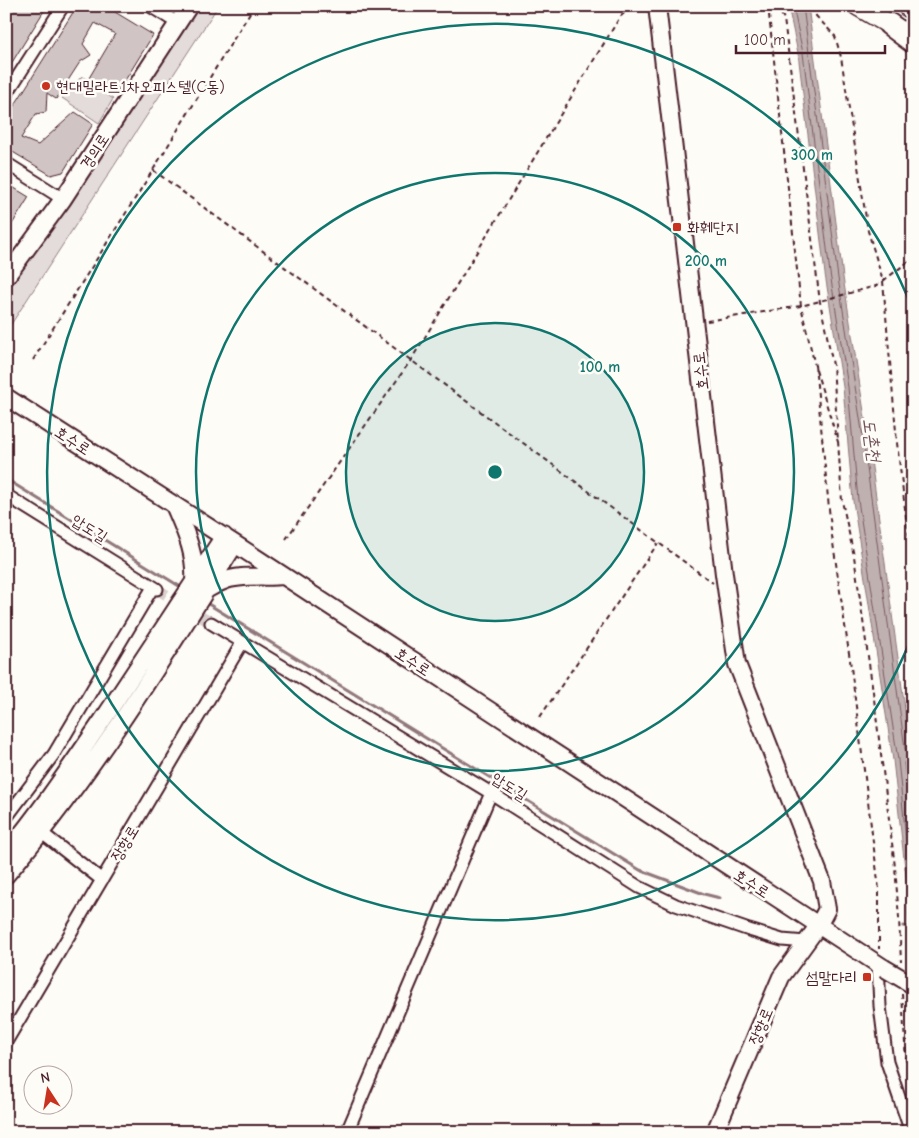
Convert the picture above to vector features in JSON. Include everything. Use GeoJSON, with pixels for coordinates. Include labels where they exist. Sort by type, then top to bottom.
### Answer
{"type":"FeatureCollection","features":[{"type":"Feature","properties":{"kind":"highway"},"geometry":{"type":"LineString","coordinates":[[889,24],[913,40]]}},
{"type":"Feature","properties":{"kind":"main road","name":"경의로"},"geometry":{"type":"LineString","coordinates":[[6,277],[63,199],[189,6]]}},
{"type":"Feature","properties":{"kind":"main road"},"geometry":{"type":"LineString","coordinates":[[858,6],[889,24]]}},
{"type":"Feature","properties":{"kind":"main road"},"geometry":{"type":"LineString","coordinates":[[907,6],[913,10]]}},
{"type":"Feature","properties":{"kind":"main road","name":"호수로"},"geometry":{"type":"LineString","coordinates":[[657,9],[737,664],[822,880],[828,909],[818,926]]}},
{"type":"Feature","properties":{"kind":"main road","name":"호수로"},"geometry":{"type":"LineString","coordinates":[[6,398],[229,540],[881,967],[908,988]]}},
{"type":"Feature","properties":{"kind":"main road"},"geometry":{"type":"LineString","coordinates":[[174,505],[192,549],[196,593]]}},
{"type":"Feature","properties":{"kind":"main road"},"geometry":{"type":"LineString","coordinates":[[6,875],[36,829],[81,779],[229,540]]}},
{"type":"Feature","properties":{"kind":"main road"},"geometry":{"type":"LineString","coordinates":[[196,593],[236,578],[283,576]]}},
{"type":"Feature","properties":{"kind":"main road"},"geometry":{"type":"LineString","coordinates":[[6,853],[36,829]]}},
{"type":"Feature","properties":{"kind":"main road","name":"장항로"},"geometry":{"type":"LineString","coordinates":[[715,1132],[781,977],[818,926]]}},
{"type":"Feature","properties":{"kind":"street"},"geometry":{"type":"LineString","coordinates":[[6,96],[63,6]]}},
{"type":"Feature","properties":{"kind":"street"},"geometry":{"type":"LineString","coordinates":[[150,6],[178,24]]}},
{"type":"Feature","properties":{"kind":"street"},"geometry":{"type":"LineString","coordinates":[[6,163],[63,199]]}},
{"type":"Feature","properties":{"kind":"street","name":"압도길"},"geometry":{"type":"LineString","coordinates":[[6,496],[155,588],[54,754],[10,814]]}},
{"type":"Feature","properties":{"kind":"street","name":"압도길"},"geometry":{"type":"LineString","coordinates":[[211,623],[491,793],[639,887],[676,905],[782,940],[806,942]]}},
{"type":"Feature","properties":{"kind":"street","name":"장항로"},"geometry":{"type":"LineString","coordinates":[[6,1042],[242,642]]}},
{"type":"Feature","properties":{"kind":"street"},"geometry":{"type":"LineString","coordinates":[[350,1130],[491,793]]}},
{"type":"Feature","properties":{"kind":"street"},"geometry":{"type":"LineString","coordinates":[[10,814],[36,829],[102,880]]}},
{"type":"Feature","properties":{"kind":"street"},"geometry":{"type":"LineString","coordinates":[[881,967],[880,1006],[887,1062],[911,1132]]}},
{"type":"Feature","properties":{"kind":"path"},"geometry":{"type":"LineString","coordinates":[[33,360],[254,6]]}},
{"type":"Feature","properties":{"kind":"path"},"geometry":{"type":"LineString","coordinates":[[768,6],[802,306],[815,365],[839,446]]}},
{"type":"Feature","properties":{"kind":"path"},"geometry":{"type":"LineString","coordinates":[[777,6],[784,19],[821,302],[833,365],[842,500],[860,594],[895,867],[901,963]]}},
{"type":"Feature","properties":{"kind":"path"},"geometry":{"type":"LineString","coordinates":[[815,6],[816,16],[835,36],[841,57],[868,231],[882,281],[897,444],[913,574]]}},
{"type":"Feature","properties":{"kind":"path"},"geometry":{"type":"LineString","coordinates":[[286,539],[411,360],[620,16],[630,8],[635,7],[657,9]]}},
{"type":"Feature","properties":{"kind":"path"},"geometry":{"type":"LineString","coordinates":[[153,170],[727,593]]}},
{"type":"Feature","properties":{"kind":"path"},"geometry":{"type":"LineString","coordinates":[[695,323],[802,306],[876,286],[913,258]]}},
{"type":"Feature","properties":{"kind":"path"},"geometry":{"type":"LineString","coordinates":[[815,365],[831,529],[879,889],[881,967]]}},
{"type":"Feature","properties":{"kind":"path"},"geometry":{"type":"LineString","coordinates":[[540,717],[658,543]]}},
{"type":"Feature","properties":{"kind":"path"},"geometry":{"type":"LineString","coordinates":[[908,988],[906,1060],[913,1089]]}},
{"type":"Feature","properties":{"kind":"shaded area"},"geometry":{"type":"Polygon","coordinates":[[[197,6],[218,6],[6,332],[6,292],[197,6]]]}},
{"type":"Feature","properties":{"kind":"shaded area"},"geometry":{"type":"Polygon","coordinates":[[[82,76],[113,99],[99,123],[62,98],[82,76]]]}},
{"type":"Feature","properties":{"kind":"water"},"geometry":{"type":"Polygon","coordinates":[[[788,6],[808,6],[843,277],[867,431],[913,768],[913,1048],[906,877],[893,760],[853,501],[843,387],[825,274],[798,53],[788,6]]]}},
{"type":"Feature","properties":{"kind":"building"},"geometry":{"type":"Polygon","coordinates":[[[10,6],[47,6],[6,72],[6,12],[10,6]]]}},
{"type":"Feature","properties":{"kind":"building","name":"현대밀라트1차오피스텔(C동)"},"geometry":{"type":"Polygon","coordinates":[[[77,6],[105,6],[153,35],[116,95],[89,78],[115,34],[95,23],[83,44],[91,55],[80,62],[56,99],[47,93],[46,112],[36,114],[21,138],[38,145],[75,112],[93,124],[63,172],[51,175],[6,148],[6,119],[77,6]]]}},
{"type":"Feature","properties":{"kind":"building"},"geometry":{"type":"Polygon","coordinates":[[[6,183],[29,197],[6,234],[6,183]]]}},
{"type":"Feature","properties":{"kind":"waterway"},"geometry":{"type":"LineString","coordinates":[[6,479],[184,589]]}},
{"type":"Feature","properties":{"kind":"waterway"},"geometry":{"type":"LineString","coordinates":[[205,602],[640,870],[704,894],[720,898]]}},
{"type":"Feature","properties":{"kind":"waterway"},"geometry":{"type":"LineString","coordinates":[[903,926],[913,928]]}},
{"type":"Feature","properties":{"kind":"tunnel"},"geometry":{"type":"LineString","coordinates":[[157,589],[211,623]]}},
{"type":"Feature","properties":{"kind":"place","name":"현대밀라트1차오피스텔(C동)"},"geometry":{"type":"Point","coordinates":[46,86]}},
{"type":"Feature","properties":{"kind":"place","name":"화훼단지"},"geometry":{"type":"Point","coordinates":[677,227]}},
{"type":"Feature","properties":{"kind":"place","name":"섬말다리"},"geometry":{"type":"Point","coordinates":[867,977]}},
{"type":"Feature","properties":{"kind":"water label","name":"도촌천"},"geometry":{"type":"Point","coordinates":[872,440]}}]}
